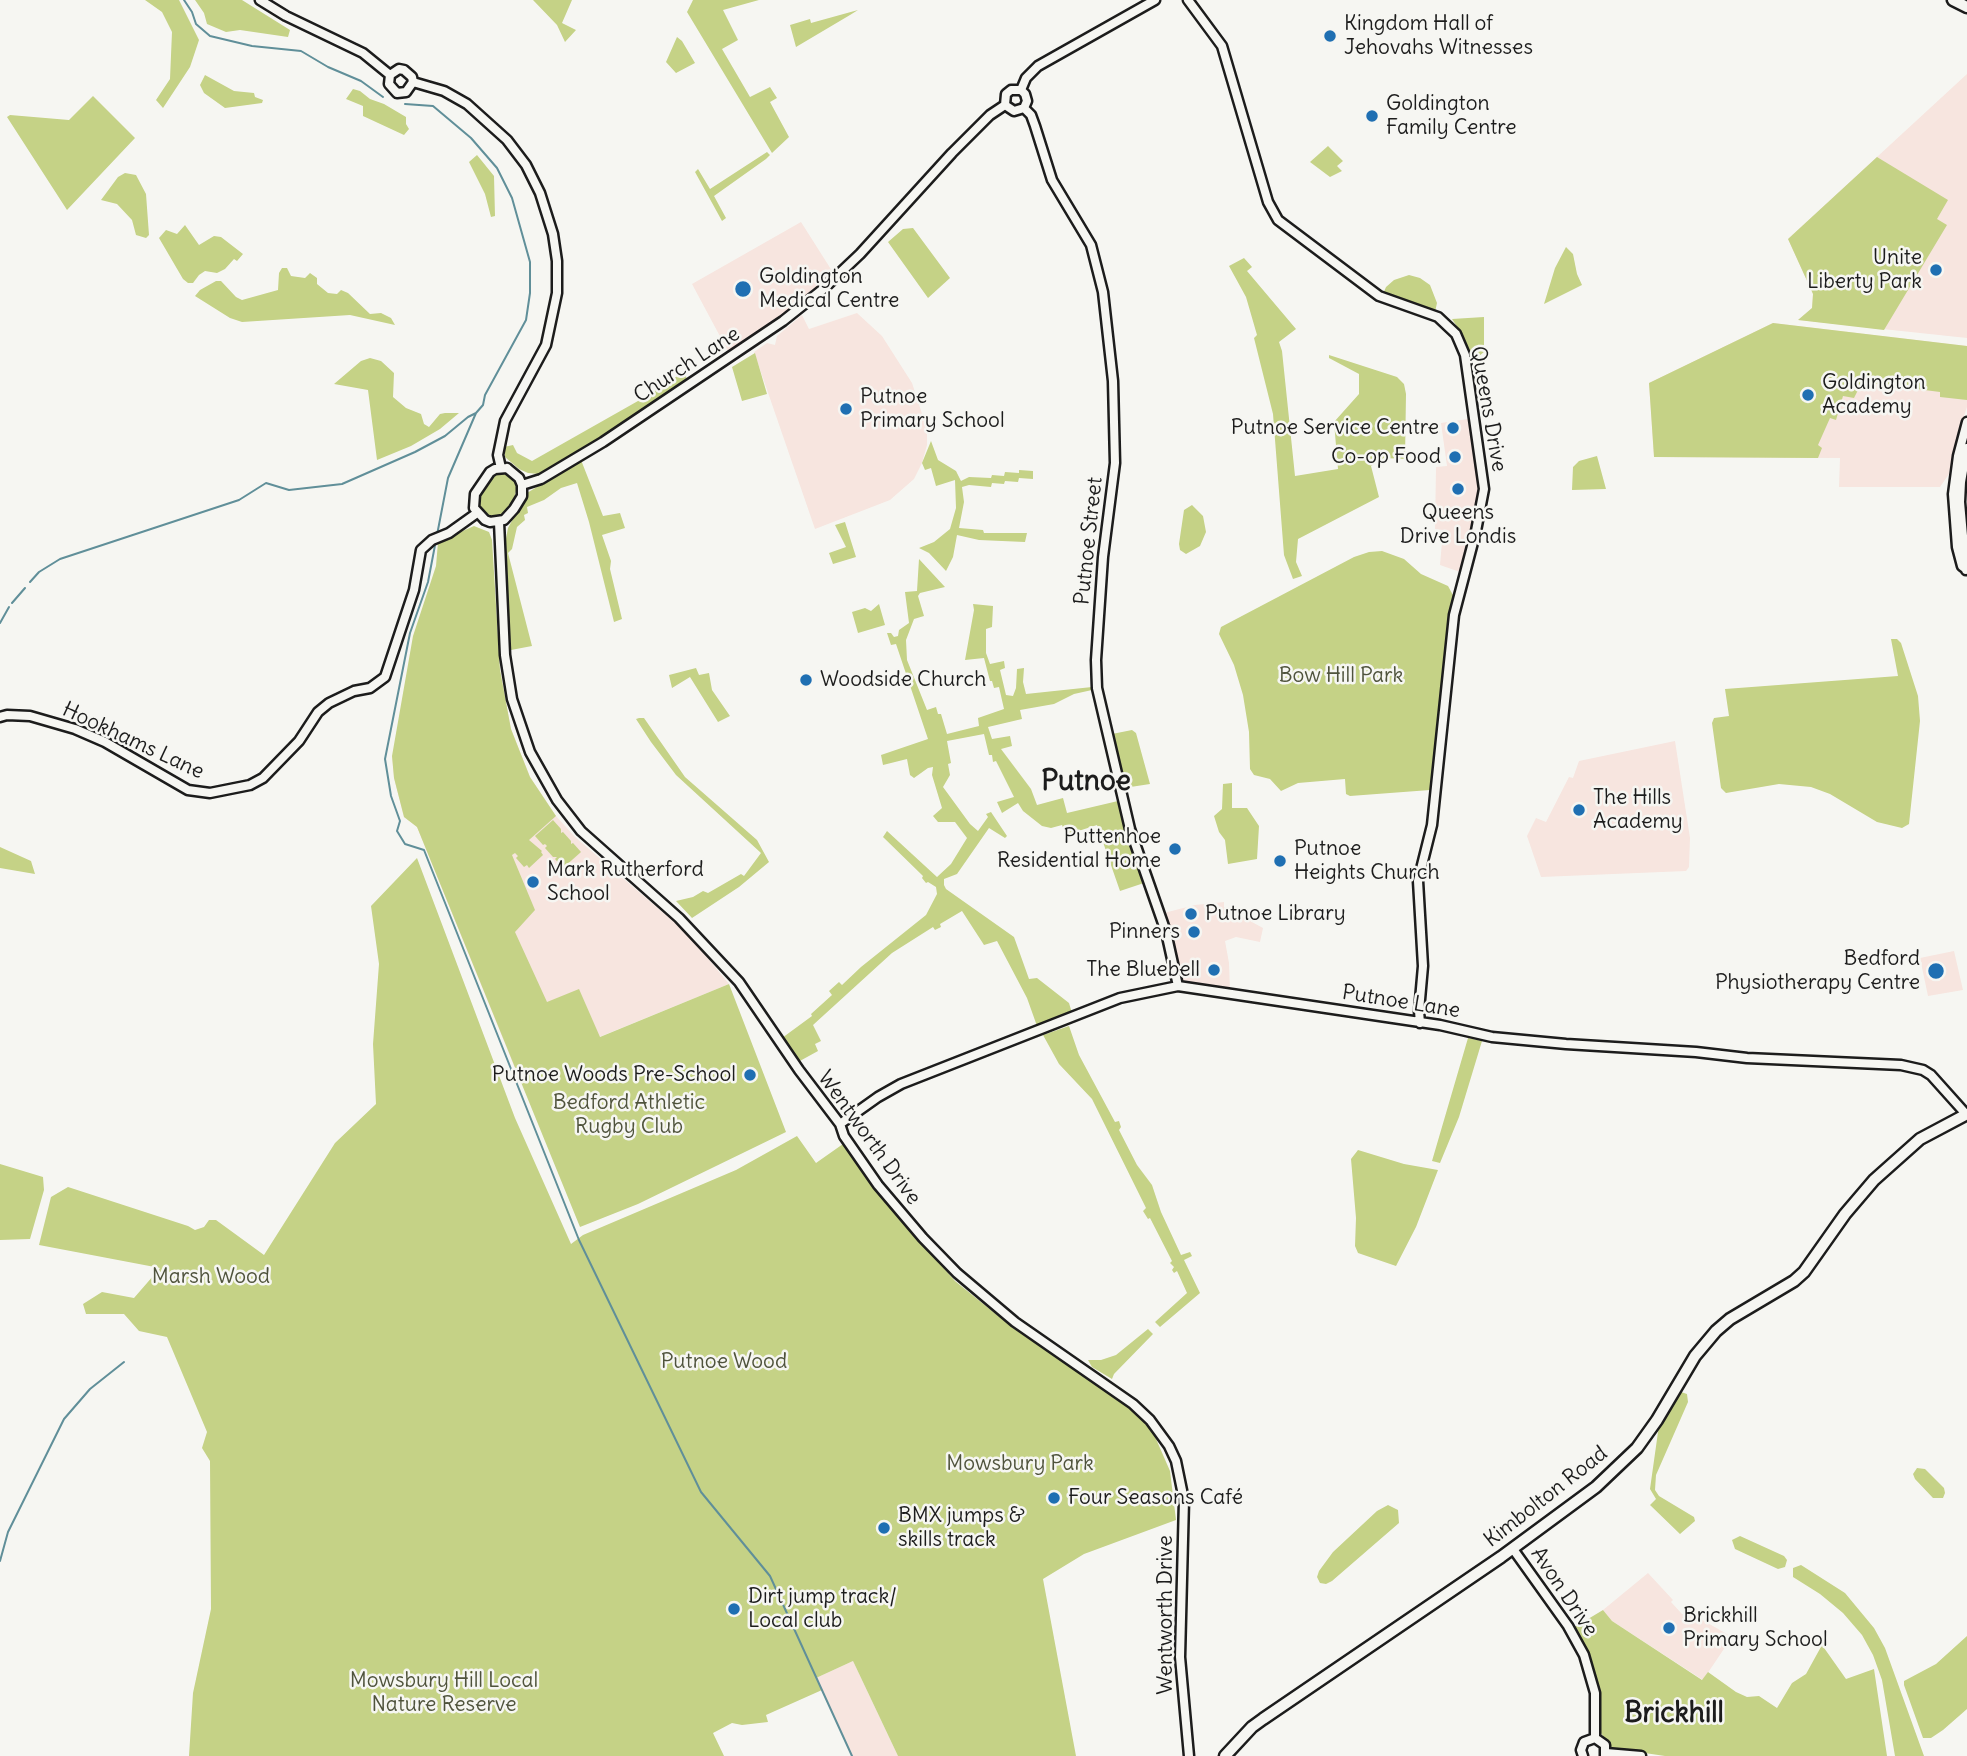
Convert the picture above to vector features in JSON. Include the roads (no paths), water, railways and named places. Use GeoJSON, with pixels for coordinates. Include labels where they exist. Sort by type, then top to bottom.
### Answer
{"type":"FeatureCollection","features":[{"type":"Feature","properties":{"kind":"main road"},"geometry":{"type":"LineString","coordinates":[[1954,0],[1967,7]]}},
{"type":"Feature","properties":{"kind":"main road","name":"Kimbolton Road"},"geometry":{"type":"LineString","coordinates":[[1226,1756],[1252,1727],[1263,1719],[1513,1549],[1584,1497],[1637,1448],[1695,1356],[1716,1331],[1730,1319],[1794,1281],[1804,1272],[1845,1214],[1874,1180],[1920,1139],[1966,1114]]}},
{"type":"Feature","properties":{"kind":"street"},"geometry":{"type":"LineString","coordinates":[[260,0],[289,18],[363,53],[390,75]]}},
{"type":"Feature","properties":{"kind":"street"},"geometry":{"type":"LineString","coordinates":[[1021,90],[1026,78],[1038,66],[1155,0]]}},
{"type":"Feature","properties":{"kind":"street","name":"Queens Drive"},"geometry":{"type":"LineString","coordinates":[[1188,0],[1222,47],[1268,202],[1278,220],[1379,296],[1438,317],[1456,334],[1465,355],[1484,489],[1454,615],[1432,825],[1418,881],[1423,966],[1420,1023]]}},
{"type":"Feature","properties":{"kind":"street"},"geometry":{"type":"LineString","coordinates":[[404,70],[412,77],[413,82],[406,92],[397,93],[389,84],[393,71],[404,70]]}},
{"type":"Feature","properties":{"kind":"street"},"geometry":{"type":"LineString","coordinates":[[413,82],[455,96],[486,118],[526,165],[543,202],[553,234],[557,261],[557,293],[546,345],[505,421],[498,455],[501,468]]}},
{"type":"Feature","properties":{"kind":"street"},"geometry":{"type":"LineString","coordinates":[[1011,90],[1021,90],[1025,94],[1027,102],[1024,108],[1014,111],[1005,105],[1006,94],[1011,90]]}},
{"type":"Feature","properties":{"kind":"street","name":"Church Lane"},"geometry":{"type":"LineString","coordinates":[[522,485],[541,479],[603,442],[783,321],[822,290],[860,254],[952,153],[990,115],[1005,105]]}},
{"type":"Feature","properties":{"kind":"street","name":"Putnoe Street"},"geometry":{"type":"LineString","coordinates":[[1024,108],[1031,115],[1052,180],[1091,245],[1103,292],[1111,350],[1115,463],[1103,557],[1096,660],[1097,688],[1130,829],[1166,932],[1178,986]]}},
{"type":"Feature","properties":{"kind":"street"},"geometry":{"type":"LineString","coordinates":[[1966,571],[1957,547],[1953,494],[1958,456],[1967,422]]}},
{"type":"Feature","properties":{"kind":"street"},"geometry":{"type":"LineString","coordinates":[[1966,571],[1960,502],[1967,448]]}},
{"type":"Feature","properties":{"kind":"street"},"geometry":{"type":"LineString","coordinates":[[501,468],[514,473],[522,485],[522,496],[509,516],[499,522],[485,520],[477,513],[473,501],[490,472],[501,468]]}},
{"type":"Feature","properties":{"kind":"street","name":"Hookhams Lane"},"geometry":{"type":"LineString","coordinates":[[0,717],[30,716],[75,729],[105,742],[188,790],[210,793],[250,785],[263,778],[299,741],[318,712],[329,703],[354,691],[370,688],[385,677],[414,590],[421,550],[432,540],[449,533],[477,513]]}},
{"type":"Feature","properties":{"kind":"street","name":"Wentworth Drive"},"geometry":{"type":"LineString","coordinates":[[499,522],[505,655],[512,699],[530,752],[557,800],[581,831],[678,918],[739,982],[799,1070],[840,1124],[844,1136],[878,1185],[923,1238],[957,1273],[1015,1322],[1133,1404],[1150,1420],[1169,1446],[1184,1500],[1180,1657],[1189,1756]]}},
{"type":"Feature","properties":{"kind":"street","name":"Putnoe Lane"},"geometry":{"type":"LineString","coordinates":[[840,1124],[901,1084],[1120,998],[1178,986],[1455,1027],[1492,1037],[1746,1058],[1900,1065],[1923,1070],[1931,1075],[1966,1114]]}},
{"type":"Feature","properties":{"kind":"street","name":"Avon Drive"},"geometry":{"type":"LineString","coordinates":[[1513,1549],[1568,1626],[1584,1655],[1595,1693],[1595,1738]]}},
{"type":"Feature","properties":{"kind":"street"},"geometry":{"type":"LineString","coordinates":[[1583,1756],[1581,1750],[1584,1742],[1595,1738],[1605,1745],[1606,1754],[1640,1756]]}},
{"type":"Feature","properties":{"kind":"waterway"},"geometry":{"type":"LineString","coordinates":[[184,0],[196,24],[210,36],[252,46],[301,51],[328,67],[361,81],[383,97]]}},
{"type":"Feature","properties":{"kind":"waterway"},"geometry":{"type":"LineString","coordinates":[[30,582],[39,572],[60,559],[239,500],[266,483],[289,490],[342,484],[445,436],[483,405],[485,395],[526,320],[530,293],[530,262],[512,198],[497,168],[471,138],[433,106],[405,104]]}},
{"type":"Feature","properties":{"kind":"waterway"},"geometry":{"type":"LineString","coordinates":[[437,535],[448,478],[476,413]]}},
{"type":"Feature","properties":{"kind":"waterway"},"geometry":{"type":"LineString","coordinates":[[436,540],[428,582],[410,633],[385,759],[391,796],[400,821],[397,831],[405,844],[424,850],[579,1240],[701,1492],[770,1576],[852,1756]]}},
{"type":"Feature","properties":{"kind":"waterway"},"geometry":{"type":"LineString","coordinates":[[12,603],[25,588]]}},
{"type":"Feature","properties":{"kind":"waterway"},"geometry":{"type":"LineString","coordinates":[[0,623],[9,607]]}},
{"type":"Feature","properties":{"kind":"waterway"},"geometry":{"type":"LineString","coordinates":[[0,1561],[8,1532],[64,1419],[90,1389],[124,1362]]}},
{"type":"Feature","properties":{"kind":"place","name":"Kingdom Hall of Jehovahs Witnesses"},"geometry":{"type":"Point","coordinates":[1330,36]}},
{"type":"Feature","properties":{"kind":"place","name":"Goldington Family Centre"},"geometry":{"type":"Point","coordinates":[1372,116]}},
{"type":"Feature","properties":{"kind":"place","name":"Unite Liberty Park"},"geometry":{"type":"Point","coordinates":[1936,270]}},
{"type":"Feature","properties":{"kind":"place","name":"Goldington Medical Centre"},"geometry":{"type":"Point","coordinates":[743,289]}},
{"type":"Feature","properties":{"kind":"place","name":"Goldington Academy"},"geometry":{"type":"Point","coordinates":[1808,395]}},
{"type":"Feature","properties":{"kind":"place","name":"Putnoe Primary School"},"geometry":{"type":"Point","coordinates":[846,409]}},
{"type":"Feature","properties":{"kind":"place","name":"Putnoe Service Centre"},"geometry":{"type":"Point","coordinates":[1453,428]}},
{"type":"Feature","properties":{"kind":"place","name":"Co-op Food"},"geometry":{"type":"Point","coordinates":[1455,457]}},
{"type":"Feature","properties":{"kind":"place","name":"Queens Drive Londis"},"geometry":{"type":"Point","coordinates":[1458,489]}},
{"type":"Feature","properties":{"kind":"place","name":"Woodside Church"},"geometry":{"type":"Point","coordinates":[806,680]}},
{"type":"Feature","properties":{"kind":"place","name":"The Hills Academy"},"geometry":{"type":"Point","coordinates":[1579,810]}},
{"type":"Feature","properties":{"kind":"place","name":"Puttenhoe Residential Home"},"geometry":{"type":"Point","coordinates":[1175,849]}},
{"type":"Feature","properties":{"kind":"place","name":"Putnoe Heights Church"},"geometry":{"type":"Point","coordinates":[1280,861]}},
{"type":"Feature","properties":{"kind":"place","name":"Mark Rutherford School"},"geometry":{"type":"Point","coordinates":[533,882]}},
{"type":"Feature","properties":{"kind":"place","name":"Putnoe Library"},"geometry":{"type":"Point","coordinates":[1191,914]}},
{"type":"Feature","properties":{"kind":"place","name":"Pinners"},"geometry":{"type":"Point","coordinates":[1194,932]}},
{"type":"Feature","properties":{"kind":"place","name":"The Bluebell"},"geometry":{"type":"Point","coordinates":[1214,970]}},
{"type":"Feature","properties":{"kind":"place","name":"Bedford Physiotherapy Centre"},"geometry":{"type":"Point","coordinates":[1936,971]}},
{"type":"Feature","properties":{"kind":"place","name":"Putnoe Woods Pre-School"},"geometry":{"type":"Point","coordinates":[750,1075]}},
{"type":"Feature","properties":{"kind":"place","name":"Four Seasons Café"},"geometry":{"type":"Point","coordinates":[1054,1498]}},
{"type":"Feature","properties":{"kind":"place","name":"BMX jumps & skills track"},"geometry":{"type":"Point","coordinates":[884,1528]}},
{"type":"Feature","properties":{"kind":"place","name":"Dirt jump track/ Local club"},"geometry":{"type":"Point","coordinates":[734,1609]}},
{"type":"Feature","properties":{"kind":"place","name":"Brickhill Primary School"},"geometry":{"type":"Point","coordinates":[1669,1628]}},
{"type":"Feature","properties":{"kind":"district","name":"Putnoe"},"geometry":{"type":"Point","coordinates":[1086,782]}},
{"type":"Feature","properties":{"kind":"district","name":"Brickhill"},"geometry":{"type":"Point","coordinates":[1674,1714]}},
{"type":"Feature","properties":{"kind":"park label","name":"Bow Hill Park"},"geometry":{"type":"Point","coordinates":[1341,676]}},
{"type":"Feature","properties":{"kind":"park label","name":"Bedford Athletic Rugby Club"},"geometry":{"type":"Point","coordinates":[629,1115]}},
{"type":"Feature","properties":{"kind":"park label","name":"Marsh Wood"},"geometry":{"type":"Point","coordinates":[211,1277]}},
{"type":"Feature","properties":{"kind":"park label","name":"Putnoe Wood"},"geometry":{"type":"Point","coordinates":[724,1362]}},
{"type":"Feature","properties":{"kind":"park label","name":"Mowsbury Park"},"geometry":{"type":"Point","coordinates":[1020,1464]}},
{"type":"Feature","properties":{"kind":"park label","name":"Mowsbury Hill Local Nature Reserve"},"geometry":{"type":"Point","coordinates":[444,1693]}}]}
